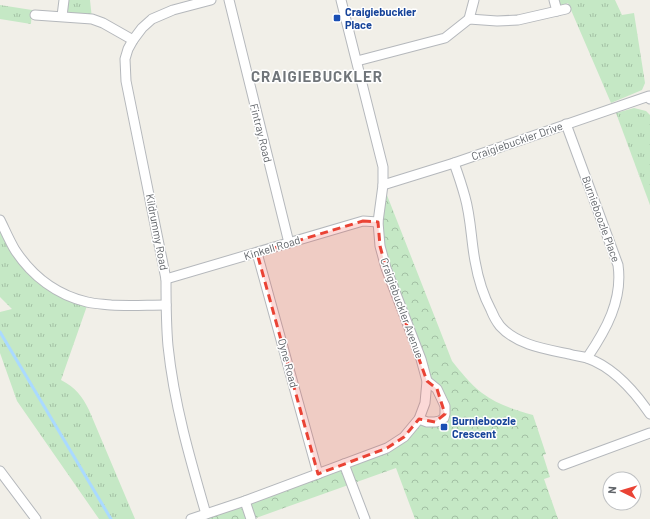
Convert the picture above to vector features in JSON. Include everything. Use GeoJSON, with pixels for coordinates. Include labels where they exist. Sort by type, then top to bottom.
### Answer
{"type":"FeatureCollection","features":[{"type":"Feature","properties":{"kind":"street"},"geometry":{"type":"LineString","coordinates":[[62,16],[64,0]]}},
{"type":"Feature","properties":{"kind":"street","name":"Kildrummy Road"},"geometry":{"type":"LineString","coordinates":[[206,514],[184,434],[174,387],[168,346],[166,279],[126,81],[125,58],[133,40],[142,28],[152,20],[173,10],[211,0]]}},
{"type":"Feature","properties":{"kind":"street","name":"Fintray Road"},"geometry":{"type":"LineString","coordinates":[[229,0],[289,243]]}},
{"type":"Feature","properties":{"kind":"street","name":"Craigiebuckler Avenue"},"geometry":{"type":"LineString","coordinates":[[191,519],[245,501],[387,448],[404,437],[419,419],[426,403],[427,381],[421,359],[386,268],[380,246],[378,222],[383,185],[383,167],[341,0]]}},
{"type":"Feature","properties":{"kind":"street"},"geometry":{"type":"LineString","coordinates":[[357,61],[446,38],[469,19],[474,0]]}},
{"type":"Feature","properties":{"kind":"street"},"geometry":{"type":"LineString","coordinates":[[469,19],[497,21],[518,20],[561,10],[554,0]]}},
{"type":"Feature","properties":{"kind":"street"},"geometry":{"type":"LineString","coordinates":[[36,15],[62,16],[92,20],[108,26],[133,40]]}},
{"type":"Feature","properties":{"kind":"street","name":"Craigiebuckler Drive"},"geometry":{"type":"LineString","coordinates":[[383,185],[454,163],[649,96],[650,98]]}},
{"type":"Feature","properties":{"kind":"street","name":"Burnieboozle Place"},"geometry":{"type":"LineString","coordinates":[[566,124],[618,265],[620,276],[618,295],[614,308],[608,322],[587,358]]}},
{"type":"Feature","properties":{"kind":"street"},"geometry":{"type":"LineString","coordinates":[[454,163],[466,198],[475,261],[480,284],[485,299],[500,325],[512,336],[526,343],[545,349],[587,358],[601,365],[631,389],[650,414]]}},
{"type":"Feature","properties":{"kind":"street"},"geometry":{"type":"LineString","coordinates":[[0,220],[15,250],[40,279],[54,289],[70,297],[88,303],[133,306],[166,305]]}},
{"type":"Feature","properties":{"kind":"street","name":"Kinkell Road"},"geometry":{"type":"LineString","coordinates":[[166,279],[363,222],[378,222]]}},
{"type":"Feature","properties":{"kind":"street","name":"Oyne Road"},"geometry":{"type":"LineString","coordinates":[[257,253],[318,474]]}},
{"type":"Feature","properties":{"kind":"street","name":"Craigiebuckler Avenue"},"geometry":{"type":"LineString","coordinates":[[419,419],[427,422],[435,422],[444,418],[445,414],[445,406],[437,389],[427,381]]}},
{"type":"Feature","properties":{"kind":"street"},"geometry":{"type":"LineString","coordinates":[[563,465],[650,433]]}},
{"type":"Feature","properties":{"kind":"street"},"geometry":{"type":"LineString","coordinates":[[344,464],[365,519]]}},
{"type":"Feature","properties":{"kind":"street"},"geometry":{"type":"LineString","coordinates":[[0,471],[36,519]]}},
{"type":"Feature","properties":{"kind":"street"},"geometry":{"type":"LineString","coordinates":[[245,501],[251,519]]}},
{"type":"Feature","properties":{"kind":"highlighted area"},"geometry":{"type":"Polygon","coordinates":[[[363,221],[378,222],[380,246],[386,268],[427,381],[437,389],[445,414],[435,422],[419,419],[404,437],[387,448],[318,474],[257,253],[363,221]]]}},
{"type":"Feature","properties":{"kind":"green space"},"geometry":{"type":"Polygon","coordinates":[[[64,0],[90,0],[92,19],[62,16],[64,0]]]}},
{"type":"Feature","properties":{"kind":"green space"},"geometry":{"type":"Polygon","coordinates":[[[556,0],[615,0],[622,15],[634,13],[645,83],[642,90],[611,103],[568,3],[561,6],[556,0]]]}},
{"type":"Feature","properties":{"kind":"green space"},"geometry":{"type":"Polygon","coordinates":[[[0,5],[32,10],[31,24],[0,19],[0,5]]]}},
{"type":"Feature","properties":{"kind":"green space"},"geometry":{"type":"Polygon","coordinates":[[[634,108],[646,111],[650,115],[650,205],[616,113],[634,108]]]}},
{"type":"Feature","properties":{"kind":"green space"},"geometry":{"type":"Polygon","coordinates":[[[383,185],[452,361],[474,386],[488,397],[506,406],[533,415],[546,454],[543,455],[550,477],[544,479],[558,519],[415,519],[396,468],[253,519],[191,519],[387,448],[419,419],[440,421],[445,406],[427,381],[380,246],[383,185]]]}},
{"type":"Feature","properties":{"kind":"green space"},"geometry":{"type":"Polygon","coordinates":[[[0,220],[40,279],[88,303],[61,380],[75,389],[89,410],[135,519],[99,519],[17,401],[0,353],[0,312],[12,309],[0,297],[0,220]]]}},
{"type":"Feature","properties":{"kind":"waterway"},"geometry":{"type":"LineString","coordinates":[[0,332],[111,519]]}},
{"type":"Feature","properties":{"kind":"place","name":"Craigiebuckler Place"},"geometry":{"type":"Point","coordinates":[337,18]}},
{"type":"Feature","properties":{"kind":"place","name":"Burnieboozle Crescent"},"geometry":{"type":"Point","coordinates":[444,427]}},
{"type":"Feature","properties":{"kind":"district","name":"CRAIGIEBUCKLER"},"geometry":{"type":"Point","coordinates":[317,77]}}]}
